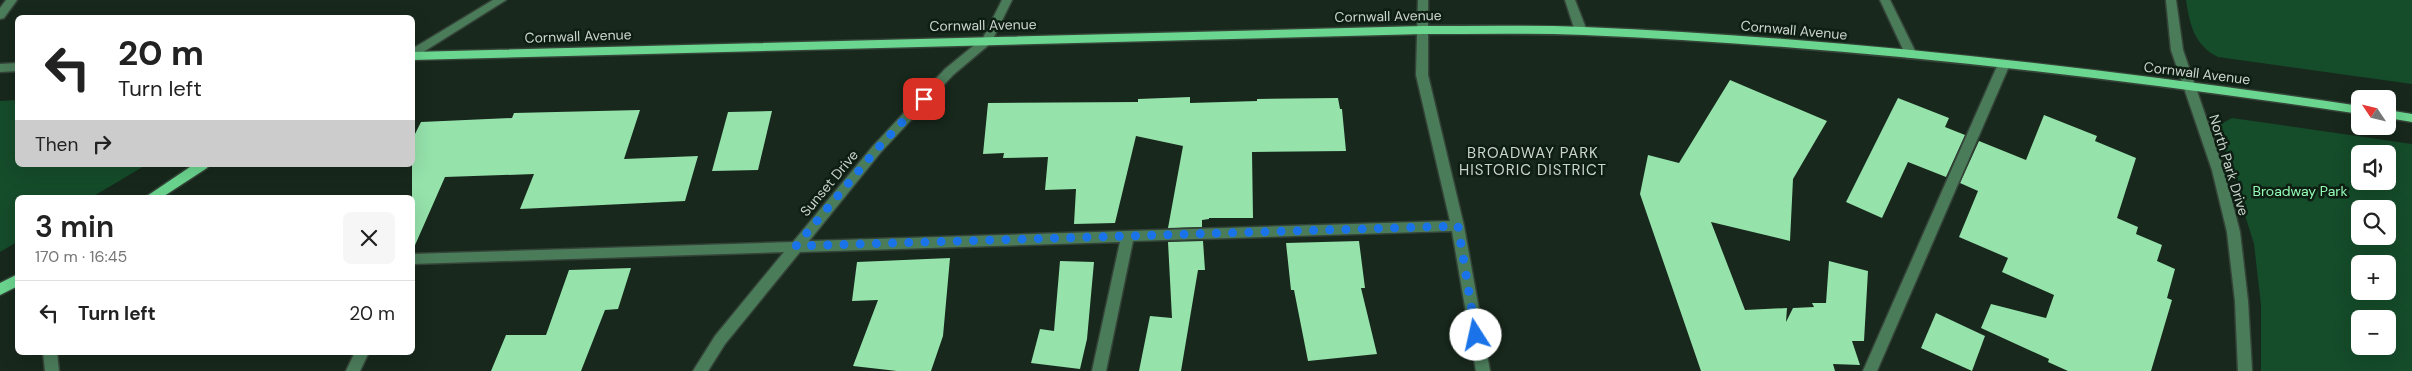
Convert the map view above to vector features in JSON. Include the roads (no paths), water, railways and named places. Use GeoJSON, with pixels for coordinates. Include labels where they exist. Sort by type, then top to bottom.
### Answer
{"type":"FeatureCollection","features":[{"type":"Feature","properties":{"kind":"main road","name":"Cornwall Avenue"},"geometry":{"type":"LineString","coordinates":[[415,55],[1423,30],[1582,31],[1772,42],[2004,64],[2351,109]]}},
{"type":"Feature","properties":{"kind":"main road"},"geometry":{"type":"LineString","coordinates":[[2396,115],[2412,118]]}},
{"type":"Feature","properties":{"kind":"main road"},"geometry":{"type":"LineString","coordinates":[[155,195],[200,167]]}},
{"type":"Feature","properties":{"kind":"main road"},"geometry":{"type":"LineString","coordinates":[[0,290],[15,281]]}},
{"type":"Feature","properties":{"kind":"street"},"geometry":{"type":"LineString","coordinates":[[0,15],[12,0]]}},
{"type":"Feature","properties":{"kind":"street"},"geometry":{"type":"LineString","coordinates":[[415,53],[501,0]]}},
{"type":"Feature","properties":{"kind":"street","name":"Sunset Drive"},"geometry":{"type":"LineString","coordinates":[[700,371],[720,340],[877,149],[950,72],[987,40],[1007,0]]}},
{"type":"Feature","properties":{"kind":"street"},"geometry":{"type":"LineString","coordinates":[[1423,0],[1422,75],[1458,226],[1483,371]]}},
{"type":"Feature","properties":{"kind":"street"},"geometry":{"type":"LineString","coordinates":[[1570,0],[1582,31]]}},
{"type":"Feature","properties":{"kind":"street"},"geometry":{"type":"LineString","coordinates":[[1885,0],[1911,55]]}},
{"type":"Feature","properties":{"kind":"street","name":"North Park Drive"},"geometry":{"type":"LineString","coordinates":[[2171,0],[2174,37],[2188,87],[2223,186],[2236,245],[2243,300],[2245,371]]}},
{"type":"Feature","properties":{"kind":"street"},"geometry":{"type":"LineString","coordinates":[[1870,371],[2004,64]]}},
{"type":"Feature","properties":{"kind":"street"},"geometry":{"type":"LineString","coordinates":[[0,68],[15,67]]}},
{"type":"Feature","properties":{"kind":"street"},"geometry":{"type":"LineString","coordinates":[[415,259],[1458,226]]}},
{"type":"Feature","properties":{"kind":"street"},"geometry":{"type":"LineString","coordinates":[[1100,371],[1128,236]]}},
{"type":"Feature","properties":{"kind":"street"},"geometry":{"type":"LineString","coordinates":[[50,355],[52,371]]}},
{"type":"Feature","properties":{"kind":"street"},"geometry":{"type":"LineString","coordinates":[[353,371],[361,355]]}},
{"type":"Feature","properties":{"kind":"district","name":"BROADWAY PARK HISTORIC DISTRICT"},"geometry":{"type":"Point","coordinates":[1533,162]}},
{"type":"Feature","properties":{"kind":"park label","name":"Broadway Park"},"geometry":{"type":"Point","coordinates":[2300,191]}}]}
